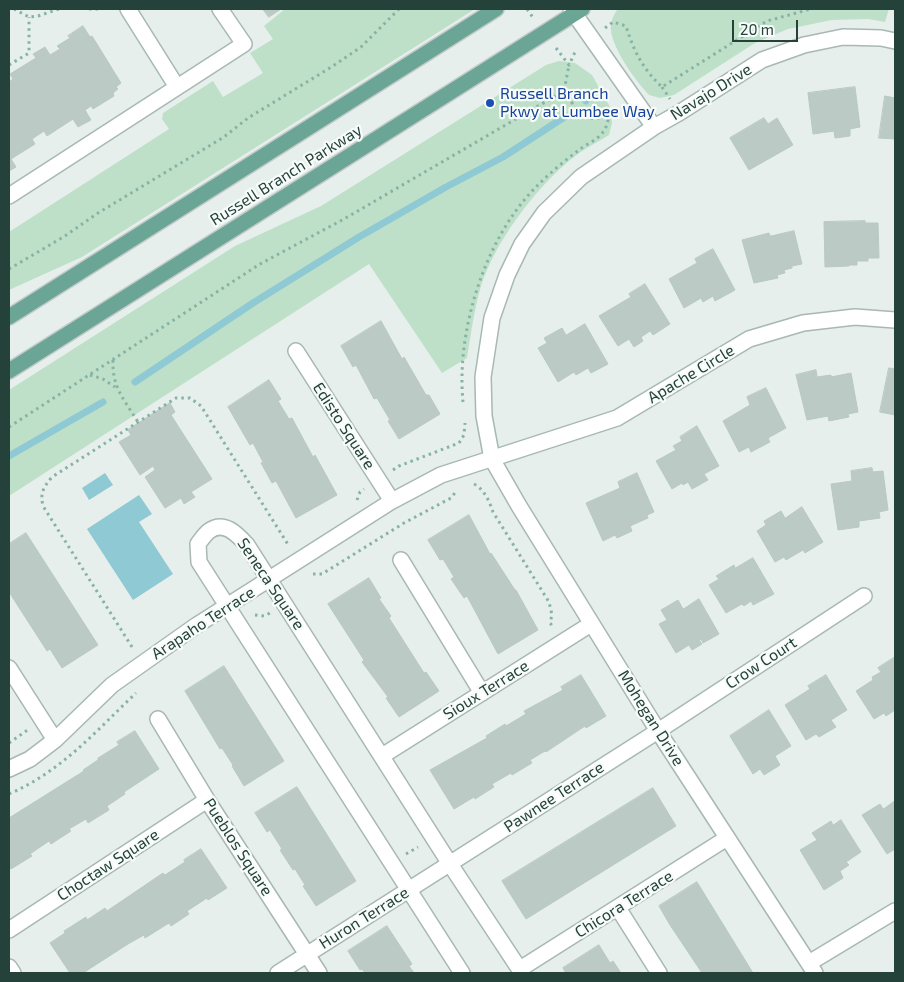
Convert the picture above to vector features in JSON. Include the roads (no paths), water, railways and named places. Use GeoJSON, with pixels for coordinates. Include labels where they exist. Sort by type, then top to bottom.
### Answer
{"type":"FeatureCollection","features":[{"type":"Feature","properties":{"kind":"main road","name":"Russell Branch Parkway"},"geometry":{"type":"LineString","coordinates":[[9,317],[496,9]]}},
{"type":"Feature","properties":{"kind":"main road","name":"Russell Branch Parkway"},"geometry":{"type":"LineString","coordinates":[[9,371],[576,10]]}},
{"type":"Feature","properties":{"kind":"street"},"geometry":{"type":"LineString","coordinates":[[128,9],[177,87]]}},
{"type":"Feature","properties":{"kind":"street"},"geometry":{"type":"LineString","coordinates":[[9,196],[244,44],[220,9]]}},
{"type":"Feature","properties":{"kind":"street"},"geometry":{"type":"LineString","coordinates":[[576,10],[590,37],[654,126]]}},
{"type":"Feature","properties":{"kind":"street","name":"Navajo Drive"},"geometry":{"type":"LineString","coordinates":[[492,459],[484,416],[483,376],[492,318],[507,275],[522,244],[544,213],[581,178],[654,126],[679,113],[762,60],[804,45],[843,37],[881,38],[895,41]]}},
{"type":"Feature","properties":{"kind":"street","name":"Apache Circle"},"geometry":{"type":"LineString","coordinates":[[492,459],[617,418],[749,339],[803,322],[855,317],[895,320]]}},
{"type":"Feature","properties":{"kind":"street","name":"Edisto Square"},"geometry":{"type":"LineString","coordinates":[[296,351],[392,501]]}},
{"type":"Feature","properties":{"kind":"street","name":"Arapaho Terrace"},"geometry":{"type":"LineString","coordinates":[[9,770],[30,759],[55,740],[112,685],[168,644],[227,606],[392,501],[441,475],[492,459]]}},
{"type":"Feature","properties":{"kind":"street","name":"Mohegan Drive"},"geometry":{"type":"LineString","coordinates":[[492,459],[518,506],[658,731],[812,968]]}},
{"type":"Feature","properties":{"kind":"street","name":"Seneca Square"},"geometry":{"type":"LineString","coordinates":[[462,973],[199,562],[198,544],[208,531],[221,527],[234,531],[247,545],[450,864],[521,971]]}},
{"type":"Feature","properties":{"kind":"street"},"geometry":{"type":"LineString","coordinates":[[401,560],[482,693]]}},
{"type":"Feature","properties":{"kind":"street","name":"Crow Court"},"geometry":{"type":"LineString","coordinates":[[658,731],[864,596]]}},
{"type":"Feature","properties":{"kind":"street","name":"Sioux Terrace"},"geometry":{"type":"LineString","coordinates":[[382,756],[591,624]]}},
{"type":"Feature","properties":{"kind":"street"},"geometry":{"type":"LineString","coordinates":[[9,668],[55,740]]}},
{"type":"Feature","properties":{"kind":"street","name":"Pueblos Square"},"geometry":{"type":"LineString","coordinates":[[158,719],[207,800],[319,973]]}},
{"type":"Feature","properties":{"kind":"street","name":"Pawnee Terrace"},"geometry":{"type":"LineString","coordinates":[[450,864],[658,731]]}},
{"type":"Feature","properties":{"kind":"street","name":"Choctaw Square"},"geometry":{"type":"LineString","coordinates":[[9,930],[207,800]]}},
{"type":"Feature","properties":{"kind":"street","name":"Chicora Terrace"},"geometry":{"type":"LineString","coordinates":[[521,971],[728,838]]}},
{"type":"Feature","properties":{"kind":"street","name":"Huron Terrace"},"geometry":{"type":"LineString","coordinates":[[278,973],[450,864]]}},
{"type":"Feature","properties":{"kind":"street"},"geometry":{"type":"LineString","coordinates":[[618,908],[659,973]]}},
{"type":"Feature","properties":{"kind":"street"},"geometry":{"type":"LineString","coordinates":[[812,968],[895,911]]}},
{"type":"Feature","properties":{"kind":"street"},"geometry":{"type":"LineString","coordinates":[[9,967],[13,973]]}},
{"type":"Feature","properties":{"kind":"water"},"geometry":{"type":"Polygon","coordinates":[[[105,473],[113,485],[89,500],[82,488],[105,473]]]}},
{"type":"Feature","properties":{"kind":"water"},"geometry":{"type":"Polygon","coordinates":[[[139,495],[152,514],[139,522],[173,574],[133,600],[87,529],[139,495]]]}},
{"type":"Feature","properties":{"kind":"waterway"},"geometry":{"type":"LineString","coordinates":[[586,101],[592,93]]}},
{"type":"Feature","properties":{"kind":"waterway"},"geometry":{"type":"LineString","coordinates":[[135,382],[253,303],[359,237],[503,157],[566,116]]}},
{"type":"Feature","properties":{"kind":"waterway"},"geometry":{"type":"LineString","coordinates":[[9,456],[103,402]]}},
{"type":"Feature","properties":{"kind":"place","name":"Russell Branch Pkwy at Lumbee Way"},"geometry":{"type":"Point","coordinates":[490,103]}}]}
